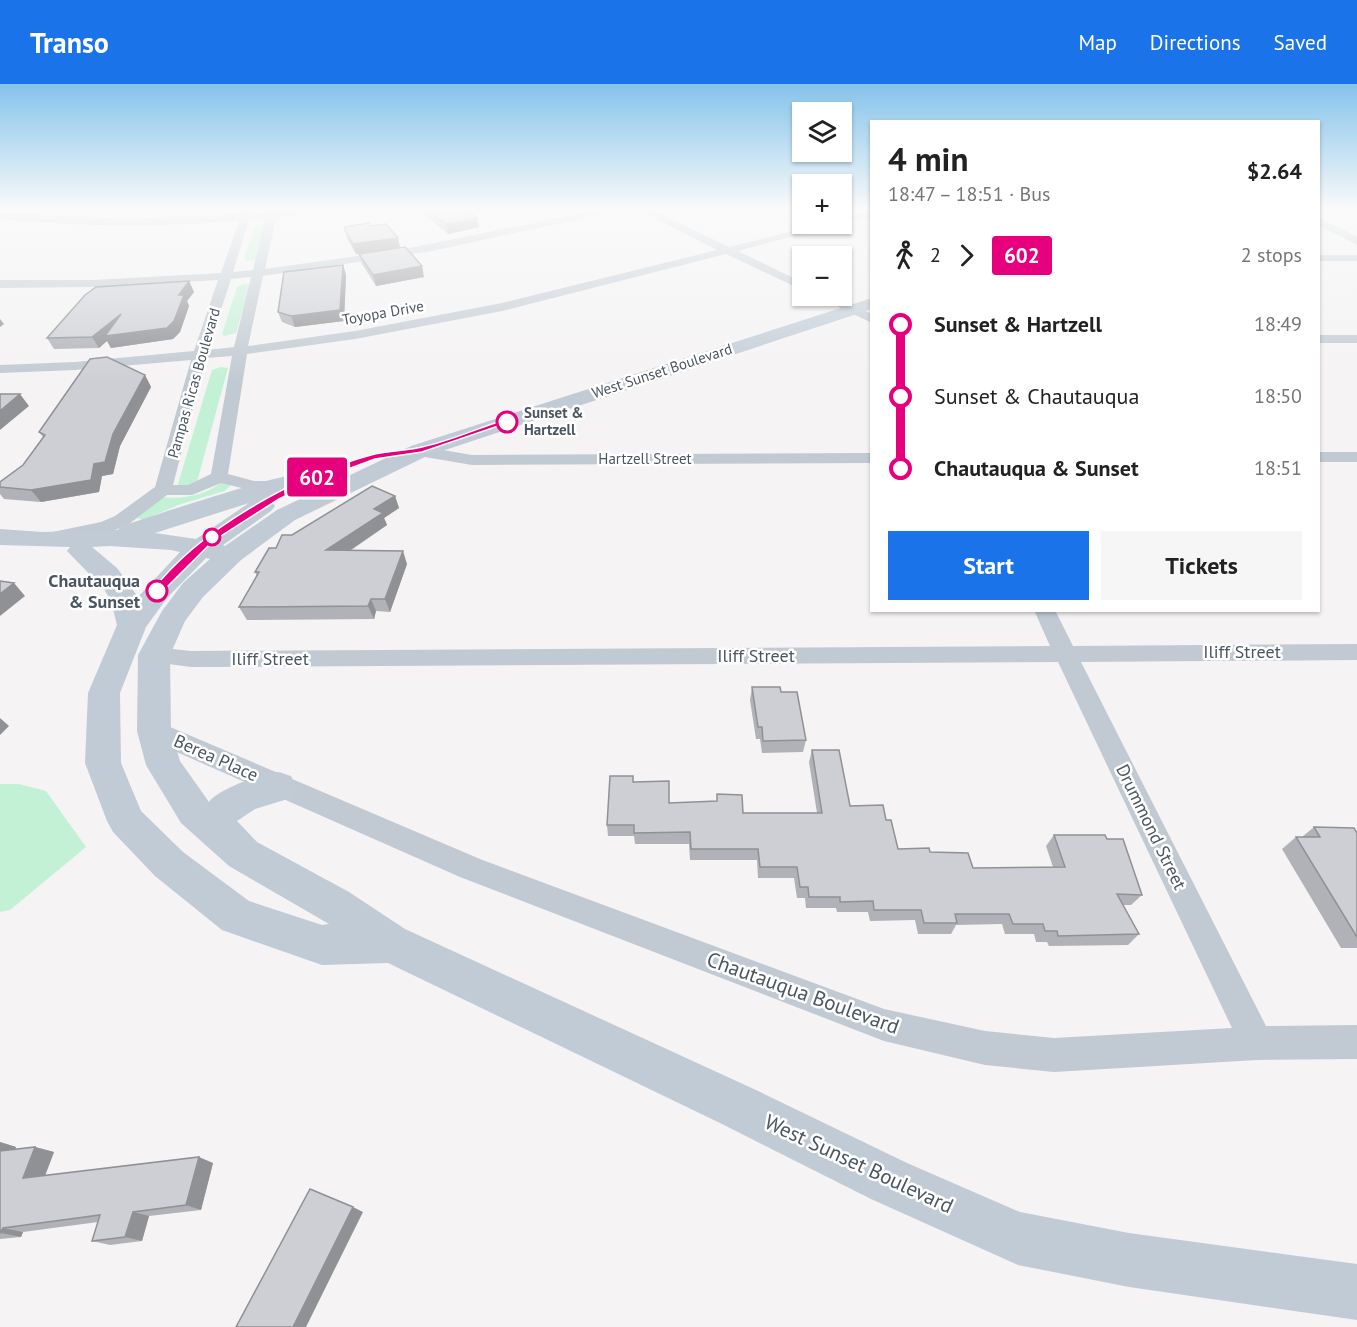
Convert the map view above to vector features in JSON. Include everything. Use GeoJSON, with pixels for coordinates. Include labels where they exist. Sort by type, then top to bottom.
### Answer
{"type":"FeatureCollection","features":[{"type":"Feature","properties":{"kind":"main road","name":"West Sunset Boulevard"},"geometry":{"type":"LineString","coordinates":[[205,561],[286,515],[419,451],[870,304]]}},
{"type":"Feature","properties":{"kind":"main road","name":"West Sunset Boulevard"},"geometry":{"type":"LineString","coordinates":[[390,943],[322,945],[237,916],[169,864],[126,822],[103,763],[104,693],[143,640],[172,618],[205,561],[248,513],[318,477],[374,456],[419,451]]}},
{"type":"Feature","properties":{"kind":"main road"},"geometry":{"type":"LineString","coordinates":[[110,538],[282,485],[318,477]]}},
{"type":"Feature","properties":{"kind":"main road"},"geometry":{"type":"LineString","coordinates":[[0,537],[42,540],[110,538],[171,542],[205,561]]}},
{"type":"Feature","properties":{"kind":"main road"},"geometry":{"type":"LineString","coordinates":[[42,540],[81,551],[205,561]]}},
{"type":"Feature","properties":{"kind":"main road"},"geometry":{"type":"LineString","coordinates":[[81,551],[108,573],[129,605],[143,640]]}},
{"type":"Feature","properties":{"kind":"main road","name":"West Sunset Boulevard"},"geometry":{"type":"LineString","coordinates":[[143,640],[154,731],[164,765],[194,812],[243,854],[335,904],[390,943],[739,1107],[889,1181],[1018,1238],[1129,1260],[1357,1292]]}},
{"type":"Feature","properties":{"kind":"main road"},"geometry":{"type":"LineString","coordinates":[[243,854],[217,824],[225,807],[243,798],[278,787]]}},
{"type":"Feature","properties":{"kind":"street","name":"Pampas Ricas Boulevard"},"geometry":{"type":"LineString","coordinates":[[164,489],[200,354],[229,266]]}},
{"type":"Feature","properties":{"kind":"street","name":"Pampas Ricas Boulevard"},"geometry":{"type":"LineString","coordinates":[[219,477],[240,351],[260,266]]}},
{"type":"Feature","properties":{"kind":"street"},"geometry":{"type":"LineString","coordinates":[[0,284],[68,285],[258,273],[308,266]]}},
{"type":"Feature","properties":{"kind":"street","name":"Toyopa Drive"},"geometry":{"type":"LineString","coordinates":[[0,369],[75,366],[240,351],[355,335],[502,308],[668,266]]}},
{"type":"Feature","properties":{"kind":"street"},"geometry":{"type":"LineString","coordinates":[[759,266],[792,281]]}},
{"type":"Feature","properties":{"kind":"street"},"geometry":{"type":"LineString","coordinates":[[844,306],[870,319]]}},
{"type":"Feature","properties":{"kind":"street"},"geometry":{"type":"LineString","coordinates":[[1320,339],[1357,339]]}},
{"type":"Feature","properties":{"kind":"street","name":"Hartzell Street"},"geometry":{"type":"LineString","coordinates":[[419,451],[471,460],[870,458]]}},
{"type":"Feature","properties":{"kind":"street"},"geometry":{"type":"LineString","coordinates":[[1320,457],[1357,457]]}},
{"type":"Feature","properties":{"kind":"street"},"geometry":{"type":"LineString","coordinates":[[42,540],[114,523],[132,514],[164,489],[188,492],[219,477],[254,486],[282,485]]}},
{"type":"Feature","properties":{"kind":"street","name":"Drummond Street"},"geometry":{"type":"LineString","coordinates":[[1045,612],[1257,1043]]}},
{"type":"Feature","properties":{"kind":"street","name":"Iliff Street"},"geometry":{"type":"LineString","coordinates":[[143,640],[191,659],[1357,652]]}},
{"type":"Feature","properties":{"kind":"street","name":"Berea Place"},"geometry":{"type":"LineString","coordinates":[[154,731],[278,787]]}},
{"type":"Feature","properties":{"kind":"street","name":"Chautauqua Boulevard"},"geometry":{"type":"LineString","coordinates":[[278,787],[480,872],[884,1025],[985,1048],[1054,1055],[1257,1043],[1357,1042]]}},
{"type":"Feature","properties":{"kind":"green space"},"geometry":{"type":"Polygon","coordinates":[[[244,284],[250,285],[236,333],[224,336],[222,334],[237,287],[244,284]]]}},
{"type":"Feature","properties":{"kind":"green space"},"geometry":{"type":"Polygon","coordinates":[[[221,367],[228,368],[197,482],[180,487],[178,484],[212,370],[221,367]]]}},
{"type":"Feature","properties":{"kind":"green space"},"geometry":{"type":"Polygon","coordinates":[[[222,482],[231,485],[225,491],[181,504],[143,520],[137,518],[162,497],[194,496],[222,482]]]}},
{"type":"Feature","properties":{"kind":"green space"},"geometry":{"type":"Polygon","coordinates":[[[0,784],[19,784],[46,791],[86,847],[10,910],[0,912],[0,784]]]}},
{"type":"Feature","properties":{"kind":"building"},"geometry":{"type":"Polygon","coordinates":[[[343,266],[340,310],[291,316],[278,312],[284,272],[343,266]]]}},
{"type":"Feature","properties":{"kind":"building"},"geometry":{"type":"Polygon","coordinates":[[[367,266],[422,266],[373,275],[367,266]]]}},
{"type":"Feature","properties":{"kind":"building"},"geometry":{"type":"Polygon","coordinates":[[[189,281],[179,295],[184,295],[174,321],[167,328],[105,336],[121,314],[92,337],[47,338],[85,295],[96,287],[189,281]]]}},
{"type":"Feature","properties":{"kind":"building"},"geometry":{"type":"Polygon","coordinates":[[[107,357],[145,375],[113,434],[105,462],[94,464],[91,480],[31,490],[0,487],[0,482],[23,465],[45,435],[39,432],[90,359],[107,357]]]}},
{"type":"Feature","properties":{"kind":"building"},"geometry":{"type":"Polygon","coordinates":[[[0,394],[20,394],[0,411],[0,394]]]}},
{"type":"Feature","properties":{"kind":"building"},"geometry":{"type":"Polygon","coordinates":[[[372,486],[395,496],[374,509],[383,513],[326,550],[403,551],[385,599],[371,599],[368,606],[239,607],[259,572],[255,572],[269,548],[276,548],[282,535],[292,535],[372,486]]]}},
{"type":"Feature","properties":{"kind":"building"},"geometry":{"type":"Polygon","coordinates":[[[0,581],[14,583],[0,594],[0,581]]]}},
{"type":"Feature","properties":{"kind":"building"},"geometry":{"type":"Polygon","coordinates":[[[752,687],[780,687],[781,692],[797,692],[806,740],[763,741],[762,727],[758,727],[752,687]]]}},
{"type":"Feature","properties":{"kind":"building"},"geometry":{"type":"Polygon","coordinates":[[[812,750],[839,750],[850,806],[883,805],[886,820],[891,820],[898,849],[929,848],[930,852],[968,853],[973,868],[1065,867],[1054,835],[1105,835],[1107,839],[1123,839],[1142,895],[1117,894],[1139,934],[1058,936],[1057,931],[1045,931],[1043,924],[1013,924],[1009,914],[955,914],[957,923],[924,923],[921,910],[874,910],[873,901],[840,902],[840,897],[809,897],[808,887],[800,887],[797,867],[760,867],[758,849],[691,849],[690,832],[634,833],[634,825],[607,825],[610,776],[633,776],[633,782],[669,781],[669,803],[717,801],[717,794],[742,795],[743,813],[822,813],[812,750]]]}},
{"type":"Feature","properties":{"kind":"building"},"geometry":{"type":"Polygon","coordinates":[[[1314,827],[1354,828],[1357,833],[1357,937],[1296,837],[1320,837],[1314,827]]]}},
{"type":"Feature","properties":{"kind":"building"},"geometry":{"type":"Polygon","coordinates":[[[35,1147],[23,1178],[199,1157],[186,1205],[133,1212],[125,1237],[92,1241],[100,1215],[3,1228],[0,1233],[0,1151],[35,1147]]]}},
{"type":"Feature","properties":{"kind":"building"},"geometry":{"type":"Polygon","coordinates":[[[310,1189],[353,1207],[293,1327],[236,1327],[310,1189]]]}},
{"type":"Feature","properties":{"kind":"bus line","name":"602"},"geometry":{"type":"LineString","coordinates":[[157,591],[209,539],[276,497],[318,477],[374,456],[419,451],[507,422]]}},
{"type":"Feature","properties":{"kind":"place","name":"Sunset & Hartzell"},"geometry":{"type":"Point","coordinates":[507,422]}},
{"type":"Feature","properties":{"kind":"place","name":"Chautauqua & Sunset"},"geometry":{"type":"Point","coordinates":[157,591]}}]}
